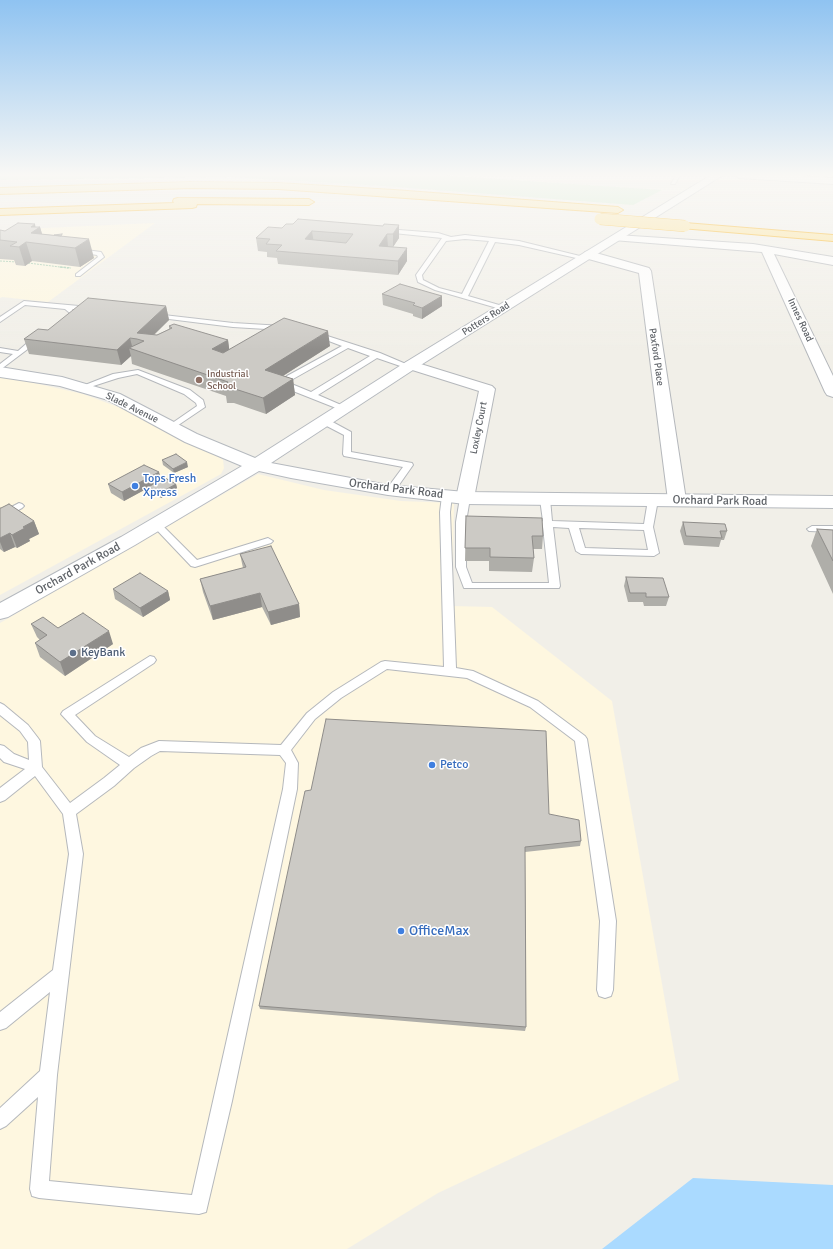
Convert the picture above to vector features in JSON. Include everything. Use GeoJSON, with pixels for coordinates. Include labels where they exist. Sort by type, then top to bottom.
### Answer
{"type":"FeatureCollection","features":[{"type":"Feature","properties":{"kind":"highway"},"geometry":{"type":"LineString","coordinates":[[794,233],[833,238]]}},
{"type":"Feature","properties":{"kind":"street","name":"Potters Road"},"geometry":{"type":"LineString","coordinates":[[256,465],[410,366],[625,233]]}},
{"type":"Feature","properties":{"kind":"street"},"geometry":{"type":"LineString","coordinates":[[617,238],[766,249],[833,261]]}},
{"type":"Feature","properties":{"kind":"street","name":"Innes Road"},"geometry":{"type":"LineString","coordinates":[[766,249],[833,392]]}},
{"type":"Feature","properties":{"kind":"street","name":"Paxford Place"},"geometry":{"type":"LineString","coordinates":[[587,256],[645,271],[666,428],[678,500]]}},
{"type":"Feature","properties":{"kind":"street","name":"Loxley Court"},"geometry":{"type":"LineString","coordinates":[[410,366],[487,389],[456,497]]}},
{"type":"Feature","properties":{"kind":"street","name":"Slade Avenue"},"geometry":{"type":"LineString","coordinates":[[0,372],[84,387],[119,400],[171,428],[256,465]]}},
{"type":"Feature","properties":{"kind":"street","name":"Orchard Park Road"},"geometry":{"type":"LineString","coordinates":[[0,612],[156,524],[256,465],[291,473],[391,490],[456,497],[833,502]]}},
{"type":"Feature","properties":{"kind":"lane"},"geometry":{"type":"LineString","coordinates":[[419,233],[438,235],[449,238]]}},
{"type":"Feature","properties":{"kind":"lane"},"geometry":{"type":"LineString","coordinates":[[504,308],[437,289],[420,281],[419,275],[444,239],[465,237],[519,243],[587,256]]}},
{"type":"Feature","properties":{"kind":"lane"},"geometry":{"type":"LineString","coordinates":[[464,297],[493,240]]}},
{"type":"Feature","properties":{"kind":"lane"},"geometry":{"type":"LineString","coordinates":[[78,272],[101,257],[99,253],[86,252]]}},
{"type":"Feature","properties":{"kind":"lane"},"geometry":{"type":"LineString","coordinates":[[0,320],[24,303],[96,310]]}},
{"type":"Feature","properties":{"kind":"lane"},"geometry":{"type":"LineString","coordinates":[[65,317],[71,312],[66,307]]}},
{"type":"Feature","properties":{"kind":"lane"},"geometry":{"type":"LineString","coordinates":[[148,316],[233,325],[291,329]]}},
{"type":"Feature","properties":{"kind":"lane"},"geometry":{"type":"LineString","coordinates":[[306,331],[410,366]]}},
{"type":"Feature","properties":{"kind":"lane"},"geometry":{"type":"LineString","coordinates":[[0,368],[42,335]]}},
{"type":"Feature","properties":{"kind":"lane"},"geometry":{"type":"LineString","coordinates":[[344,408],[290,387],[287,383],[290,378],[348,345]]}},
{"type":"Feature","properties":{"kind":"lane"},"geometry":{"type":"LineString","coordinates":[[0,350],[18,353]]}},
{"type":"Feature","properties":{"kind":"lane"},"geometry":{"type":"LineString","coordinates":[[312,396],[377,356]]}},
{"type":"Feature","properties":{"kind":"lane"},"geometry":{"type":"LineString","coordinates":[[84,387],[116,376],[138,372],[187,392],[200,402],[201,407],[171,428]]}},
{"type":"Feature","properties":{"kind":"lane"},"geometry":{"type":"LineString","coordinates":[[324,421],[348,434],[347,454],[408,465],[391,490]]}},
{"type":"Feature","properties":{"kind":"lane"},"geometry":{"type":"LineString","coordinates":[[456,497],[465,522],[461,567],[468,586],[555,586],[545,499]]}},
{"type":"Feature","properties":{"kind":"lane"},"geometry":{"type":"LineString","coordinates":[[450,672],[446,512],[456,497]]}},
{"type":"Feature","properties":{"kind":"lane"},"geometry":{"type":"LineString","coordinates":[[573,525],[581,551],[654,553],[648,527],[653,500]]}},
{"type":"Feature","properties":{"kind":"lane"},"geometry":{"type":"LineString","coordinates":[[0,517],[19,506]]}},
{"type":"Feature","properties":{"kind":"lane"},"geometry":{"type":"LineString","coordinates":[[156,524],[195,564],[268,541]]}},
{"type":"Feature","properties":{"kind":"lane"},"geometry":{"type":"LineString","coordinates":[[535,524],[648,527]]}},
{"type":"Feature","properties":{"kind":"lane"},"geometry":{"type":"LineString","coordinates":[[812,529],[833,529]]}},
{"type":"Feature","properties":{"kind":"lane"},"geometry":{"type":"LineString","coordinates":[[129,764],[91,739],[67,714],[150,660]]}},
{"type":"Feature","properties":{"kind":"lane"},"geometry":{"type":"LineString","coordinates":[[284,750],[311,716],[337,695],[385,665],[469,674],[534,704],[581,739],[608,921],[605,990]]}},
{"type":"Feature","properties":{"kind":"lane"},"geometry":{"type":"LineString","coordinates":[[0,708],[24,728],[34,741],[36,768],[68,812],[74,828],[76,854],[48,1075],[39,1189],[199,1205],[224,1101],[290,789],[292,763],[284,750]]}},
{"type":"Feature","properties":{"kind":"lane"},"geometry":{"type":"LineString","coordinates":[[68,812],[109,782],[129,764],[146,752],[159,746],[284,750]]}},
{"type":"Feature","properties":{"kind":"lane"},"geometry":{"type":"LineString","coordinates":[[0,750],[8,758],[36,768]]}},
{"type":"Feature","properties":{"kind":"lane"},"geometry":{"type":"LineString","coordinates":[[0,796],[36,768]]}},
{"type":"Feature","properties":{"kind":"lane"},"geometry":{"type":"LineString","coordinates":[[0,1022],[61,974]]}},
{"type":"Feature","properties":{"kind":"lane"},"geometry":{"type":"LineString","coordinates":[[0,1120],[48,1075]]}},
{"type":"Feature","properties":{"kind":"path"},"geometry":{"type":"LineString","coordinates":[[0,261],[19,263]]}},
{"type":"Feature","properties":{"kind":"path"},"geometry":{"type":"LineString","coordinates":[[28,263],[78,272]]}},
{"type":"Feature","properties":{"kind":"shaded area"},"geometry":{"type":"Polygon","coordinates":[[[0,233],[141,233],[48,302],[0,298],[0,233]]]}},
{"type":"Feature","properties":{"kind":"shaded area"},"geometry":{"type":"Polygon","coordinates":[[[0,377],[21,380],[83,394],[121,408],[166,432],[216,455],[223,460],[224,468],[221,474],[0,595],[0,377]]]}},
{"type":"Feature","properties":{"kind":"shaded area"},"geometry":{"type":"Polygon","coordinates":[[[258,474],[324,490],[401,501],[454,503],[452,606],[492,607],[612,701],[679,1080],[438,1193],[347,1249],[0,1249],[0,623],[258,474]]]}},
{"type":"Feature","properties":{"kind":"water"},"geometry":{"type":"Polygon","coordinates":[[[693,1178],[833,1185],[833,1249],[602,1249],[693,1178]]]}},
{"type":"Feature","properties":{"kind":"building"},"geometry":{"type":"Polygon","coordinates":[[[0,233],[34,233],[89,239],[75,248],[26,242],[19,247],[10,246],[17,242],[0,240],[0,233]]]}},
{"type":"Feature","properties":{"kind":"building"},"geometry":{"type":"Polygon","coordinates":[[[261,233],[310,233],[305,239],[346,243],[353,234],[343,233],[393,233],[387,234],[379,246],[407,248],[398,261],[276,251],[282,245],[266,244],[270,239],[256,238],[261,233]]]}},
{"type":"Feature","properties":{"kind":"building"},"geometry":{"type":"Polygon","coordinates":[[[400,284],[442,296],[422,308],[413,305],[415,303],[382,294],[400,284]]]}},
{"type":"Feature","properties":{"kind":"building"},"geometry":{"type":"Polygon","coordinates":[[[88,298],[166,306],[137,333],[157,335],[172,328],[169,326],[174,324],[228,340],[212,349],[223,353],[284,318],[328,331],[265,370],[293,379],[263,398],[232,388],[224,387],[228,382],[129,348],[144,341],[137,339],[130,338],[117,350],[24,339],[38,329],[48,330],[88,298]]]}},
{"type":"Feature","properties":{"kind":"building"},"geometry":{"type":"Polygon","coordinates":[[[176,454],[187,462],[173,469],[162,460],[176,454]]]}},
{"type":"Feature","properties":{"kind":"building"},"geometry":{"type":"Polygon","coordinates":[[[144,465],[159,472],[122,492],[108,484],[144,465]]]}},
{"type":"Feature","properties":{"kind":"building"},"geometry":{"type":"Polygon","coordinates":[[[165,478],[176,484],[160,493],[148,487],[165,478]]]}},
{"type":"Feature","properties":{"kind":"building"},"geometry":{"type":"Polygon","coordinates":[[[9,504],[34,521],[12,535],[10,533],[0,538],[0,508],[9,504]]]}},
{"type":"Feature","properties":{"kind":"building"},"geometry":{"type":"Polygon","coordinates":[[[466,516],[542,518],[543,536],[532,536],[534,558],[490,557],[490,548],[465,548],[466,516]]]}},
{"type":"Feature","properties":{"kind":"building"},"geometry":{"type":"Polygon","coordinates":[[[683,522],[725,524],[727,531],[720,531],[722,538],[686,536],[683,522]]]}},
{"type":"Feature","properties":{"kind":"building"},"geometry":{"type":"Polygon","coordinates":[[[817,529],[833,530],[833,561],[817,529]]]}},
{"type":"Feature","properties":{"kind":"building"},"geometry":{"type":"Polygon","coordinates":[[[271,546],[299,604],[268,612],[260,593],[210,606],[200,579],[246,567],[240,554],[271,546]]]}},
{"type":"Feature","properties":{"kind":"building"},"geometry":{"type":"Polygon","coordinates":[[[140,573],[168,591],[140,608],[113,589],[140,573]]]}},
{"type":"Feature","properties":{"kind":"building"},"geometry":{"type":"Polygon","coordinates":[[[626,577],[663,578],[669,597],[646,597],[646,593],[630,593],[626,577]]]}},
{"type":"Feature","properties":{"kind":"building"},"geometry":{"type":"Polygon","coordinates":[[[83,613],[109,631],[60,662],[35,643],[47,635],[31,624],[43,617],[58,628],[83,613]]]}},
{"type":"Feature","properties":{"kind":"building"},"geometry":{"type":"Polygon","coordinates":[[[326,719],[546,731],[549,814],[579,820],[581,841],[525,847],[526,1027],[259,1006],[305,791],[311,790],[326,719]]]}},
{"type":"Feature","properties":{"kind":"place","name":"Industrial School"},"geometry":{"type":"Point","coordinates":[199,380]}},
{"type":"Feature","properties":{"kind":"place","name":"Tops Fresh Xpress"},"geometry":{"type":"Point","coordinates":[135,486]}},
{"type":"Feature","properties":{"kind":"place","name":"KeyBank"},"geometry":{"type":"Point","coordinates":[73,653]}},
{"type":"Feature","properties":{"kind":"place","name":"Petco"},"geometry":{"type":"Point","coordinates":[432,765]}},
{"type":"Feature","properties":{"kind":"place","name":"OfficeMax"},"geometry":{"type":"Point","coordinates":[401,931]}}]}
